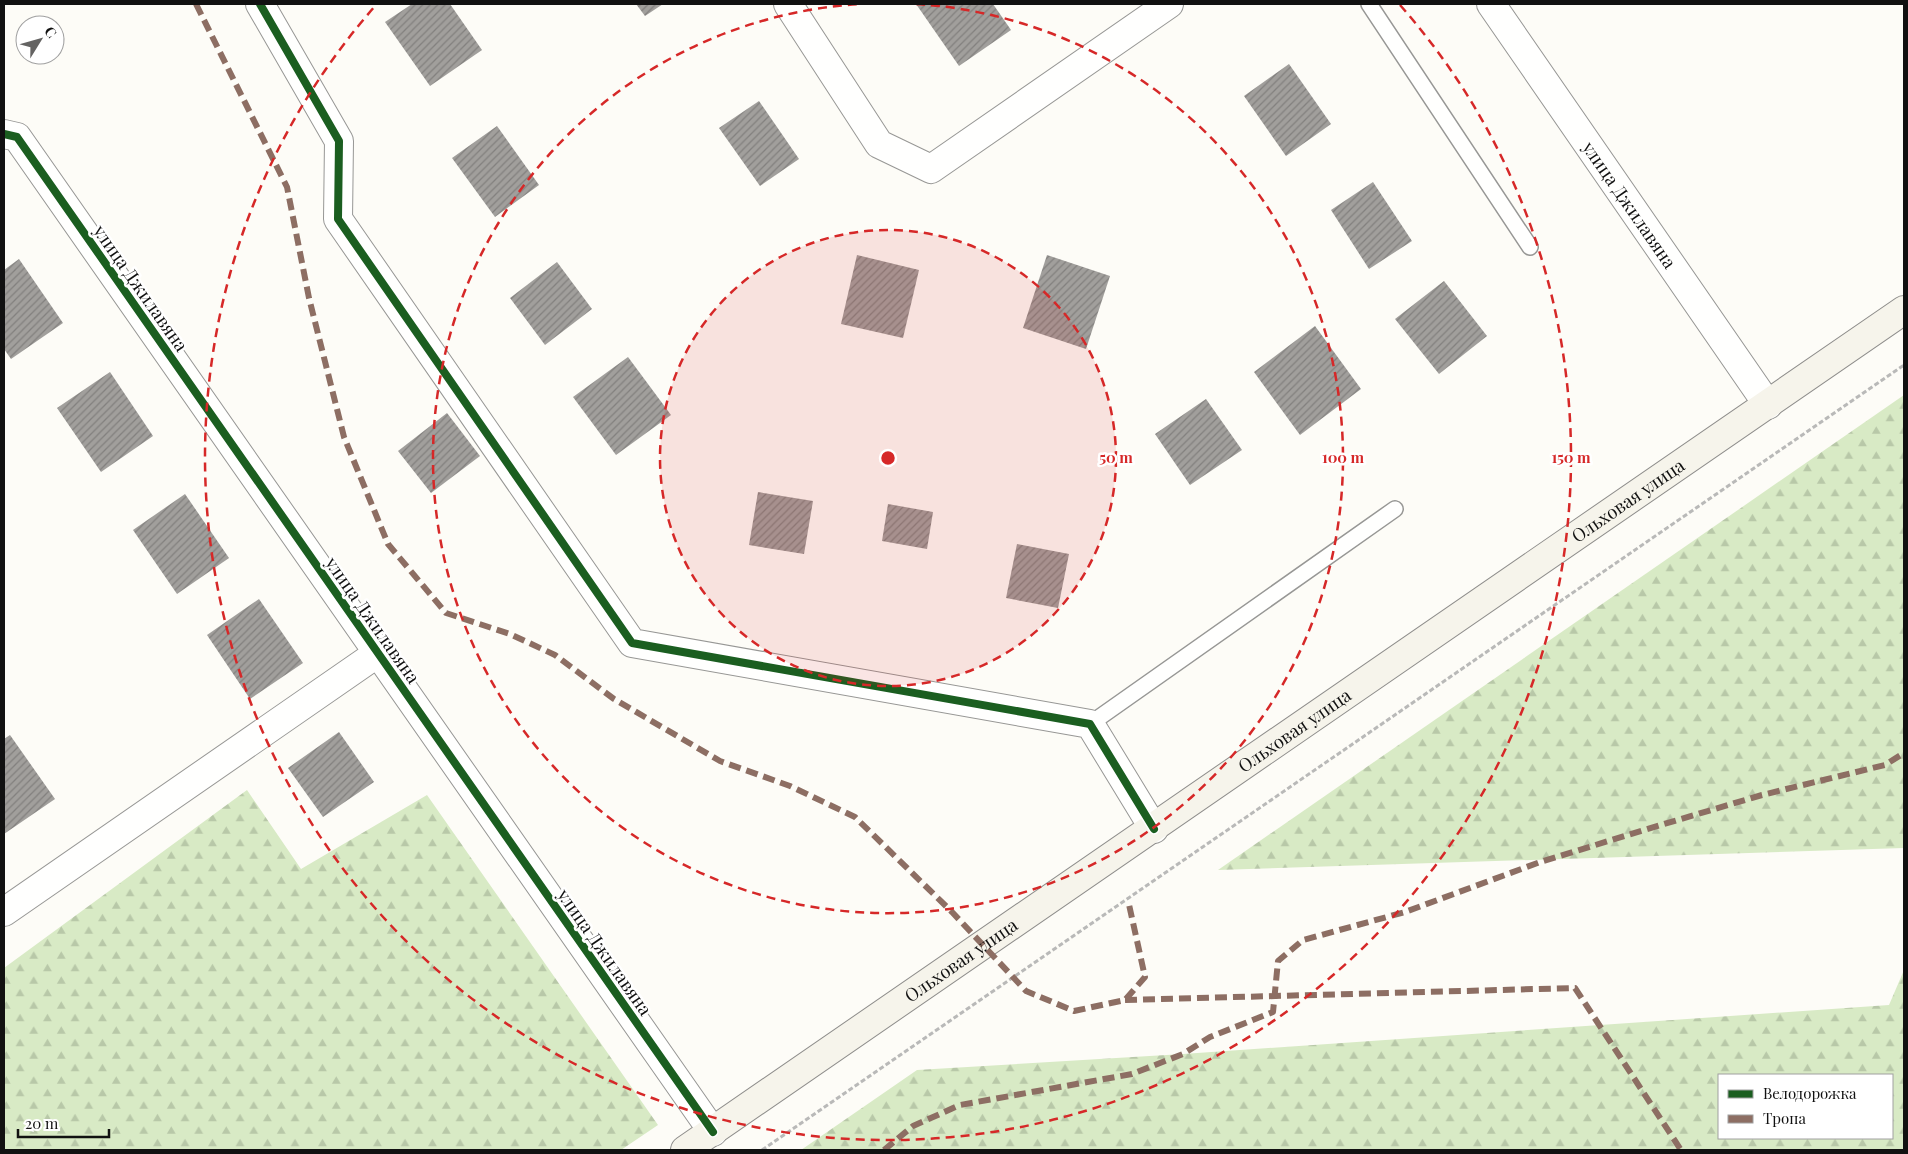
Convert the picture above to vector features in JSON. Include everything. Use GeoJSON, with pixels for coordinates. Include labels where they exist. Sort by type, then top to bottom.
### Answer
{"type":"FeatureCollection","features":[{"type":"Feature","properties":{"kind":"main road","name":"Ольховая улица"},"geometry":{"type":"LineString","coordinates":[[685,1150],[1154,829],[1904,310]]}},
{"type":"Feature","properties":{"kind":"street"},"geometry":{"type":"LineString","coordinates":[[260,4],[339,141],[338,219],[632,643],[1090,724],[1154,829]]}},
{"type":"Feature","properties":{"kind":"street"},"geometry":{"type":"LineString","coordinates":[[788,4],[879,144],[931,169],[1169,4]]}},
{"type":"Feature","properties":{"kind":"street","name":"улица Джилавяна"},"geometry":{"type":"LineString","coordinates":[[1492,4],[1768,405]]}},
{"type":"Feature","properties":{"kind":"street","name":"улица Джилавяна"},"geometry":{"type":"LineString","coordinates":[[4,134],[17,137],[712,1132]]}},
{"type":"Feature","properties":{"kind":"street","name":"улица Джилавяна"},"geometry":{"type":"LineString","coordinates":[[4,912],[378,653]]}},
{"type":"Feature","properties":{"kind":"lane"},"geometry":{"type":"LineString","coordinates":[[1369,4],[1530,247]]}},
{"type":"Feature","properties":{"kind":"lane"},"geometry":{"type":"LineString","coordinates":[[1090,724],[1395,509]]}},
{"type":"Feature","properties":{"kind":"path"},"geometry":{"type":"LineString","coordinates":[[762,1150],[1904,365]]}},
{"type":"Feature","properties":{"kind":"green space"},"geometry":{"type":"Polygon","coordinates":[[[1904,395],[1904,848],[1218,870],[1904,395]]]}},
{"type":"Feature","properties":{"kind":"green space"},"geometry":{"type":"Polygon","coordinates":[[[247,790],[301,869],[427,795],[658,1125],[621,1150],[4,1150],[4,968],[247,790]]]}},
{"type":"Feature","properties":{"kind":"green space"},"geometry":{"type":"Polygon","coordinates":[[[1904,970],[1904,1150],[801,1150],[917,1070],[1183,1054],[1889,1005],[1904,970]]]}},
{"type":"Feature","properties":{"kind":"building"},"geometry":{"type":"Polygon","coordinates":[[[412,4],[450,4],[482,50],[430,86],[385,22],[412,4]]]}},
{"type":"Feature","properties":{"kind":"building"},"geometry":{"type":"Polygon","coordinates":[[[636,4],[663,4],[645,16],[636,4]]]}},
{"type":"Feature","properties":{"kind":"building"},"geometry":{"type":"Polygon","coordinates":[[[916,4],[993,4],[1011,30],[959,66],[916,4]]]}},
{"type":"Feature","properties":{"kind":"building"},"geometry":{"type":"Polygon","coordinates":[[[1289,64],[1331,124],[1286,156],[1244,96],[1289,64]]]}},
{"type":"Feature","properties":{"kind":"building"},"geometry":{"type":"Polygon","coordinates":[[[759,101],[799,159],[760,186],[719,128],[759,101]]]}},
{"type":"Feature","properties":{"kind":"building"},"geometry":{"type":"Polygon","coordinates":[[[497,126],[539,185],[495,217],[452,158],[497,126]]]}},
{"type":"Feature","properties":{"kind":"building"},"geometry":{"type":"Polygon","coordinates":[[[1373,182],[1412,241],[1369,269],[1331,210],[1373,182]]]}},
{"type":"Feature","properties":{"kind":"building"},"geometry":{"type":"Polygon","coordinates":[[[857,255],[919,270],[903,338],[841,324],[857,255]]]}},
{"type":"Feature","properties":{"kind":"building"},"geometry":{"type":"Polygon","coordinates":[[[1047,255],[1110,276],[1086,349],[1023,328],[1047,255]]]}},
{"type":"Feature","properties":{"kind":"building"},"geometry":{"type":"Polygon","coordinates":[[[19,259],[63,323],[11,359],[4,349],[4,270],[19,259]]]}},
{"type":"Feature","properties":{"kind":"building"},"geometry":{"type":"Polygon","coordinates":[[[557,262],[592,309],[545,345],[510,298],[557,262]]]}},
{"type":"Feature","properties":{"kind":"building"},"geometry":{"type":"Polygon","coordinates":[[[1444,281],[1487,336],[1439,374],[1395,319],[1444,281]]]}},
{"type":"Feature","properties":{"kind":"building"},"geometry":{"type":"Polygon","coordinates":[[[1315,326],[1361,389],[1300,435],[1254,372],[1315,326]]]}},
{"type":"Feature","properties":{"kind":"building"},"geometry":{"type":"Polygon","coordinates":[[[628,357],[671,415],[616,455],[573,397],[628,357]]]}},
{"type":"Feature","properties":{"kind":"building"},"geometry":{"type":"Polygon","coordinates":[[[110,372],[153,436],[101,472],[57,408],[110,372]]]}},
{"type":"Feature","properties":{"kind":"building"},"geometry":{"type":"Polygon","coordinates":[[[1206,399],[1242,450],[1190,485],[1155,434],[1206,399]]]}},
{"type":"Feature","properties":{"kind":"building"},"geometry":{"type":"Polygon","coordinates":[[[447,413],[480,456],[431,493],[398,451],[447,413]]]}},
{"type":"Feature","properties":{"kind":"building"},"geometry":{"type":"Polygon","coordinates":[[[758,492],[813,501],[804,554],[749,545],[758,492]]]}},
{"type":"Feature","properties":{"kind":"building"},"geometry":{"type":"Polygon","coordinates":[[[185,494],[229,558],[177,594],[133,530],[185,494]]]}},
{"type":"Feature","properties":{"kind":"building"},"geometry":{"type":"Polygon","coordinates":[[[888,504],[933,512],[927,549],[882,541],[888,504]]]}},
{"type":"Feature","properties":{"kind":"building"},"geometry":{"type":"Polygon","coordinates":[[[1017,544],[1069,554],[1058,608],[1006,598],[1017,544]]]}},
{"type":"Feature","properties":{"kind":"building"},"geometry":{"type":"Polygon","coordinates":[[[259,599],[303,663],[250,699],[207,635],[259,599]]]}},
{"type":"Feature","properties":{"kind":"building"},"geometry":{"type":"Polygon","coordinates":[[[339,732],[374,782],[323,817],[288,768],[339,732]]]}},
{"type":"Feature","properties":{"kind":"building"},"geometry":{"type":"Polygon","coordinates":[[[10,735],[55,799],[4,834],[4,739],[10,735]]]}},
{"type":"Feature","properties":{"kind":"marked path"},"geometry":{"type":"LineString","coordinates":[[196,4],[287,187],[309,298],[344,437],[388,544],[446,613],[510,634],[555,655],[614,699],[720,761],[790,786],[855,817],[952,912],[1026,991],[1074,1011],[1125,1000],[1145,977],[1128,900]]}},
{"type":"Feature","properties":{"kind":"marked path"},"geometry":{"type":"LineString","coordinates":[[884,1150],[913,1126],[960,1105],[1132,1074],[1183,1054],[1210,1037],[1273,1012],[1278,961],[1303,940],[1405,912],[1540,862],[1664,824],[1762,795],[1885,765],[1904,753]]}},
{"type":"Feature","properties":{"kind":"marked path"},"geometry":{"type":"LineString","coordinates":[[1125,1000],[1575,988],[1681,1150]]}},
{"type":"Feature","properties":{"kind":"cycle path"},"geometry":{"type":"LineString","coordinates":[[260,4],[339,141],[338,219],[632,643],[1090,724],[1154,829]]}},
{"type":"Feature","properties":{"kind":"cycle path"},"geometry":{"type":"LineString","coordinates":[[4,134],[17,137],[713,1132]]}}]}
